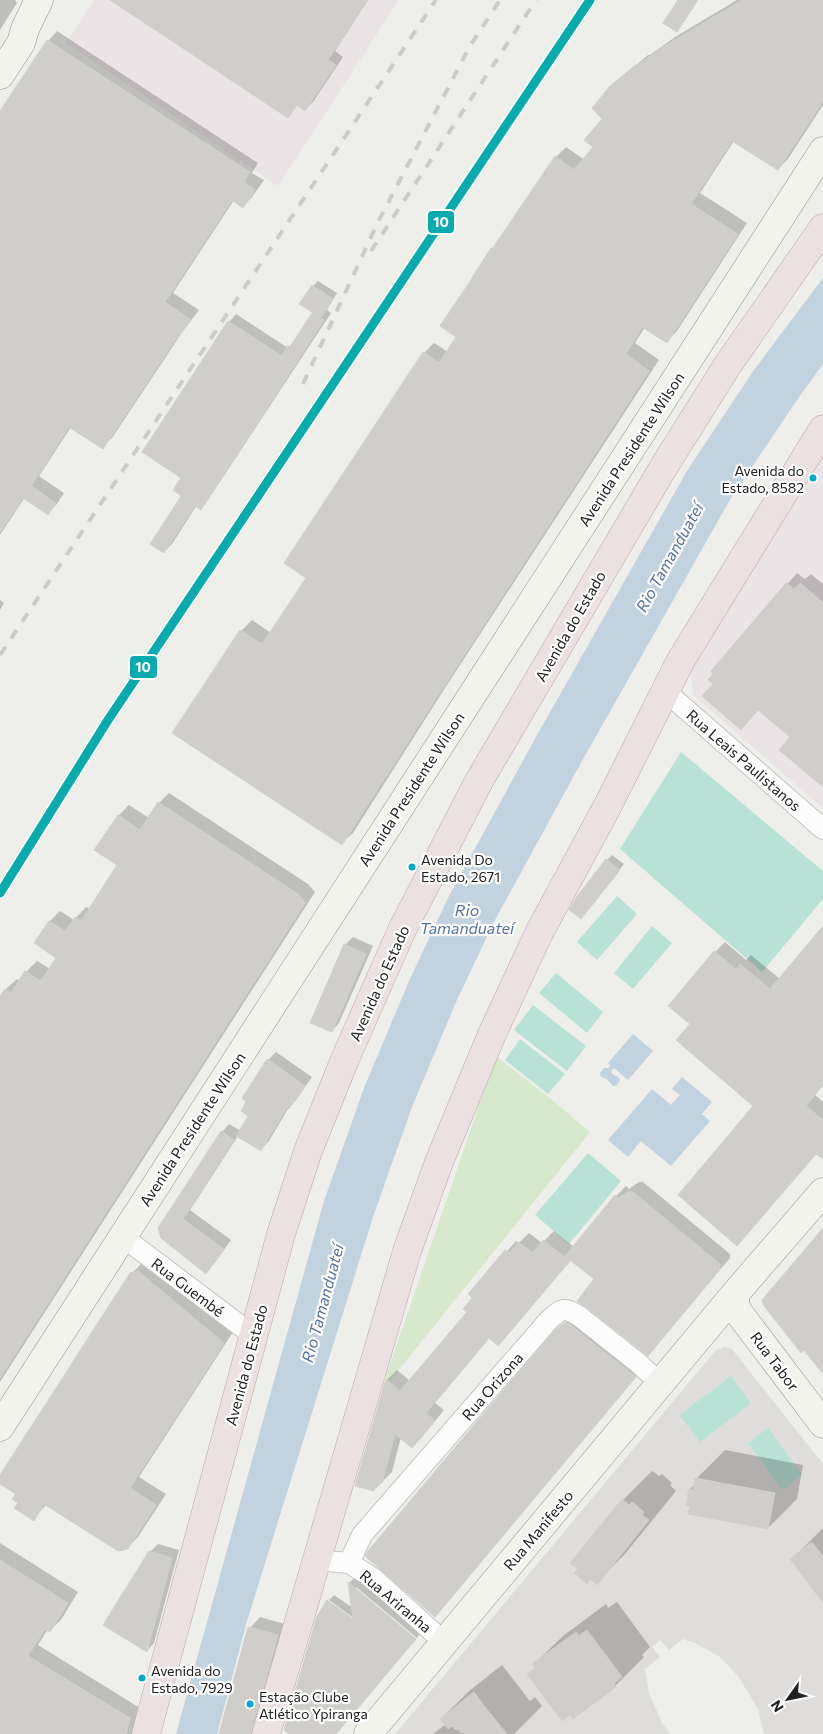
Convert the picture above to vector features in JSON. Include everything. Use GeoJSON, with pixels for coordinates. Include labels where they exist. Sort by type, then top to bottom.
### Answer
{"type":"FeatureCollection","features":[{"type":"Feature","properties":{"kind":"highway","name":"Avenida do Estado"},"geometry":{"type":"LineString","coordinates":[[146,1734],[281,1234],[308,1150],[345,1059],[406,922],[479,781],[663,468],[727,366],[823,228]]}},
{"type":"Feature","properties":{"kind":"highway"},"geometry":{"type":"LineString","coordinates":[[266,1734],[407,1251],[439,1162],[510,993],[539,933],[607,807],[681,660],[823,429]]}},
{"type":"Feature","properties":{"kind":"main road"},"geometry":{"type":"LineString","coordinates":[[21,43],[25,29],[39,0]]}},
{"type":"Feature","properties":{"kind":"main road"},"geometry":{"type":"LineString","coordinates":[[0,75],[21,43],[43,20],[57,0]]}},
{"type":"Feature","properties":{"kind":"main road","name":"Avenida Presidente Wilson"},"geometry":{"type":"LineString","coordinates":[[0,1427],[823,151]]}},
{"type":"Feature","properties":{"kind":"main road"},"geometry":{"type":"LineString","coordinates":[[738,1306],[823,1192]]}},
{"type":"Feature","properties":{"kind":"main road","name":"Rua Manifesto"},"geometry":{"type":"LineString","coordinates":[[368,1734],[708,1326],[725,1319],[738,1306]]}},
{"type":"Feature","properties":{"kind":"main road","name":"Rua Tabor"},"geometry":{"type":"LineString","coordinates":[[738,1306],[823,1424]]}},
{"type":"Feature","properties":{"kind":"street","name":"Rua Leais Paulistanos"},"geometry":{"type":"LineString","coordinates":[[665,691],[823,829]]}},
{"type":"Feature","properties":{"kind":"street","name":"Rua Guembé"},"geometry":{"type":"LineString","coordinates":[[123,1237],[254,1336]]}},
{"type":"Feature","properties":{"kind":"street","name":"Rua Orizona"},"geometry":{"type":"LineString","coordinates":[[349,1563],[362,1535],[542,1327],[563,1309],[579,1316],[661,1384]]}},
{"type":"Feature","properties":{"kind":"street","name":"Rua Ariranha"},"geometry":{"type":"LineString","coordinates":[[316,1560],[349,1563],[373,1578],[444,1642]]}},
{"type":"Feature","properties":{"kind":"shaded area"},"geometry":{"type":"Polygon","coordinates":[[[94,0],[399,0],[278,186],[66,43],[94,0]]]}},
{"type":"Feature","properties":{"kind":"shaded area"},"geometry":{"type":"Polygon","coordinates":[[[823,449],[823,808],[693,695],[690,666],[823,449]]]}},
{"type":"Feature","properties":{"kind":"shaded area"},"geometry":{"type":"Polygon","coordinates":[[[725,1347],[732,1349],[823,1464],[823,1734],[764,1734],[758,1709],[738,1676],[720,1657],[695,1643],[683,1639],[669,1650],[660,1640],[652,1647],[660,1657],[645,1669],[649,1693],[662,1723],[670,1734],[395,1734],[716,1350],[725,1347]]]}},
{"type":"Feature","properties":{"kind":"green space"},"geometry":{"type":"Polygon","coordinates":[[[681,752],[823,871],[823,899],[762,972],[620,849],[681,752]]]}},
{"type":"Feature","properties":{"kind":"green space"},"geometry":{"type":"Polygon","coordinates":[[[617,896],[637,914],[597,960],[577,942],[617,896]]]}},
{"type":"Feature","properties":{"kind":"green space"},"geometry":{"type":"Polygon","coordinates":[[[652,926],[672,943],[633,989],[614,973],[652,926]]]}},
{"type":"Feature","properties":{"kind":"green space"},"geometry":{"type":"Polygon","coordinates":[[[556,973],[603,1012],[587,1033],[539,993],[556,973]]]}},
{"type":"Feature","properties":{"kind":"green space"},"geometry":{"type":"Polygon","coordinates":[[[533,1005],[586,1046],[567,1071],[514,1030],[533,1005]]]}},
{"type":"Feature","properties":{"kind":"green space"},"geometry":{"type":"Polygon","coordinates":[[[520,1039],[565,1074],[548,1094],[505,1060],[520,1039]]]}},
{"type":"Feature","properties":{"kind":"green space"},"geometry":{"type":"Polygon","coordinates":[[[496,1056],[590,1132],[389,1382],[385,1379],[496,1056]]]}},
{"type":"Feature","properties":{"kind":"green space"},"geometry":{"type":"Polygon","coordinates":[[[588,1153],[621,1181],[569,1244],[535,1215],[588,1153]]]}},
{"type":"Feature","properties":{"kind":"green space"},"geometry":{"type":"Polygon","coordinates":[[[731,1376],[751,1403],[700,1442],[679,1415],[731,1376]]]}},
{"type":"Feature","properties":{"kind":"green space"},"geometry":{"type":"Polygon","coordinates":[[[768,1428],[802,1475],[782,1490],[748,1443],[768,1428]]]}},
{"type":"Feature","properties":{"kind":"water","name":"Rio Tamanduateí"},"geometry":{"type":"Polygon","coordinates":[[[823,278],[823,364],[731,498],[582,761],[495,920],[456,1002],[412,1107],[373,1217],[247,1621],[217,1734],[176,1734],[324,1201],[364,1088],[409,981],[449,896],[537,735],[687,471],[754,370],[823,278]]]}},
{"type":"Feature","properties":{"kind":"water"},"geometry":{"type":"Polygon","coordinates":[[[633,1034],[653,1051],[628,1080],[614,1068],[611,1071],[612,1074],[620,1080],[617,1085],[613,1086],[607,1079],[601,1077],[600,1073],[604,1068],[610,1066],[608,1063],[633,1034]]]}},
{"type":"Feature","properties":{"kind":"water"},"geometry":{"type":"Polygon","coordinates":[[[682,1077],[712,1102],[702,1114],[710,1121],[671,1166],[641,1141],[628,1157],[608,1140],[652,1089],[671,1105],[680,1095],[672,1089],[682,1077]]]}},
{"type":"Feature","properties":{"kind":"building"},"geometry":{"type":"Polygon","coordinates":[[[110,0],[367,0],[328,60],[336,65],[305,111],[297,105],[288,118],[110,0]]]}},
{"type":"Feature","properties":{"kind":"building"},"geometry":{"type":"Polygon","coordinates":[[[678,0],[697,0],[677,32],[663,23],[678,0]]]}},
{"type":"Feature","properties":{"kind":"building"},"geometry":{"type":"Polygon","coordinates":[[[742,0],[823,0],[823,101],[778,170],[732,141],[691,204],[738,234],[667,343],[642,327],[626,354],[649,371],[342,845],[172,733],[240,630],[262,644],[306,578],[284,563],[423,352],[439,363],[456,337],[440,326],[555,156],[574,170],[593,147],[584,140],[602,119],[592,108],[610,86],[637,64],[742,0]]]}},
{"type":"Feature","properties":{"kind":"building"},"geometry":{"type":"Polygon","coordinates":[[[47,40],[250,172],[244,182],[255,190],[243,208],[232,200],[165,302],[191,320],[174,342],[103,449],[69,427],[31,486],[56,503],[48,515],[23,498],[0,532],[0,111],[47,40]]]}},
{"type":"Feature","properties":{"kind":"building"},"geometry":{"type":"Polygon","coordinates":[[[312,285],[333,299],[321,318],[299,304],[312,285]]]}},
{"type":"Feature","properties":{"kind":"building"},"geometry":{"type":"Polygon","coordinates":[[[312,313],[324,320],[201,510],[195,506],[164,553],[150,544],[181,496],[173,490],[181,478],[142,452],[228,321],[282,356],[312,313]]]}},
{"type":"Feature","properties":{"kind":"building"},"geometry":{"type":"Polygon","coordinates":[[[786,583],[794,589],[800,583],[823,603],[823,787],[779,750],[790,737],[758,710],[741,730],[702,696],[713,684],[708,680],[713,674],[711,671],[786,583]]]}},
{"type":"Feature","properties":{"kind":"building"},"geometry":{"type":"Polygon","coordinates":[[[158,802],[298,894],[305,903],[0,1378],[0,996],[5,989],[11,993],[25,971],[41,981],[56,958],[34,943],[49,921],[65,931],[75,917],[81,921],[117,865],[94,850],[118,815],[140,830],[158,802]]]}},
{"type":"Feature","properties":{"kind":"building"},"geometry":{"type":"Polygon","coordinates":[[[606,859],[620,870],[581,919],[569,910],[578,895],[606,859]]]}},
{"type":"Feature","properties":{"kind":"building"},"geometry":{"type":"Polygon","coordinates":[[[823,926],[823,1085],[806,1106],[823,1120],[823,1159],[816,1154],[737,1246],[678,1195],[753,1106],[676,1040],[690,1024],[668,1006],[714,951],[736,969],[740,964],[770,989],[823,926]]]}},
{"type":"Feature","properties":{"kind":"building"},"geometry":{"type":"Polygon","coordinates":[[[344,944],[366,954],[332,1032],[310,1023],[344,944]]]}},
{"type":"Feature","properties":{"kind":"building"},"geometry":{"type":"Polygon","coordinates":[[[267,1059],[305,1086],[289,1109],[287,1107],[261,1151],[236,1136],[248,1116],[241,1111],[246,1102],[242,1098],[267,1059]]]}},
{"type":"Feature","properties":{"kind":"building"},"geometry":{"type":"Polygon","coordinates":[[[221,1131],[234,1140],[183,1219],[224,1249],[206,1274],[161,1238],[158,1228],[221,1131]]]}},
{"type":"Feature","properties":{"kind":"building"},"geometry":{"type":"Polygon","coordinates":[[[628,1192],[633,1192],[720,1264],[720,1269],[648,1356],[577,1301],[594,1279],[565,1256],[615,1195],[618,1198],[628,1192]]]}},
{"type":"Feature","properties":{"kind":"building"},"geometry":{"type":"Polygon","coordinates":[[[823,1228],[823,1374],[804,1350],[801,1353],[764,1306],[762,1300],[823,1228]]]}},
{"type":"Feature","properties":{"kind":"building"},"geometry":{"type":"Polygon","coordinates":[[[543,1240],[570,1261],[498,1346],[489,1338],[426,1413],[435,1421],[412,1448],[395,1434],[382,1483],[379,1483],[378,1486],[376,1485],[374,1491],[355,1486],[386,1379],[400,1391],[467,1312],[463,1309],[472,1298],[468,1294],[505,1250],[509,1253],[518,1242],[533,1253],[543,1240]]]}},
{"type":"Feature","properties":{"kind":"building"},"geometry":{"type":"Polygon","coordinates":[[[138,1271],[224,1343],[130,1488],[156,1505],[128,1549],[118,1551],[44,1504],[34,1521],[14,1508],[18,1503],[12,1499],[16,1494],[0,1484],[0,1475],[130,1273],[138,1271]]]}},
{"type":"Feature","properties":{"kind":"building"},"geometry":{"type":"Polygon","coordinates":[[[566,1322],[636,1377],[435,1617],[365,1556],[557,1328],[566,1322]]]}},
{"type":"Feature","properties":{"kind":"building"},"geometry":{"type":"Polygon","coordinates":[[[695,1478],[775,1493],[768,1529],[688,1514],[690,1506],[686,1505],[689,1489],[693,1490],[695,1478]]]}},
{"type":"Feature","properties":{"kind":"building"},"geometry":{"type":"Polygon","coordinates":[[[622,1499],[629,1505],[632,1502],[644,1512],[642,1515],[649,1520],[597,1585],[590,1579],[587,1584],[574,1573],[578,1569],[570,1563],[622,1499]]]}},
{"type":"Feature","properties":{"kind":"building"},"geometry":{"type":"Polygon","coordinates":[[[812,1542],[823,1557],[823,1603],[790,1559],[812,1542]]]}},
{"type":"Feature","properties":{"kind":"building"},"geometry":{"type":"Polygon","coordinates":[[[149,1551],[172,1558],[147,1652],[103,1625],[149,1551]]]}},
{"type":"Feature","properties":{"kind":"building"},"geometry":{"type":"Polygon","coordinates":[[[0,1560],[68,1603],[50,1632],[45,1629],[28,1656],[130,1718],[126,1734],[0,1734],[0,1560]]]}},
{"type":"Feature","properties":{"kind":"building"},"geometry":{"type":"Polygon","coordinates":[[[348,1582],[416,1639],[336,1734],[289,1734],[284,1730],[317,1616],[327,1600],[353,1619],[348,1582]]]}},
{"type":"Feature","properties":{"kind":"building"},"geometry":{"type":"Polygon","coordinates":[[[248,1627],[278,1635],[251,1734],[219,1734],[248,1627]]]}},
{"type":"Feature","properties":{"kind":"building"},"geometry":{"type":"Polygon","coordinates":[[[587,1630],[622,1677],[614,1683],[616,1687],[573,1719],[570,1715],[562,1721],[527,1674],[535,1668],[532,1664],[576,1632],[579,1636],[587,1630]]]}},
{"type":"Feature","properties":{"kind":"building"},"geometry":{"type":"Polygon","coordinates":[[[474,1692],[507,1734],[465,1734],[452,1726],[448,1729],[440,1719],[474,1692]]]}},
{"type":"Feature","properties":{"kind":"railway"},"geometry":{"type":"LineString","coordinates":[[0,655],[436,0]]}},
{"type":"Feature","properties":{"kind":"railway"},"geometry":{"type":"LineString","coordinates":[[303,384],[378,222],[470,46],[500,0]]}},
{"type":"Feature","properties":{"kind":"railway"},"geometry":{"type":"LineString","coordinates":[[371,251],[536,0]]}},
{"type":"Feature","properties":{"kind":"transit line","name":"10"},"geometry":{"type":"LineString","coordinates":[[0,893],[108,720],[590,0]]}},
{"type":"Feature","properties":{"kind":"place","name":"Avenida do Estado, 8582"},"geometry":{"type":"Point","coordinates":[813,478]}},
{"type":"Feature","properties":{"kind":"place","name":"Avenida Do Estado, 2671"},"geometry":{"type":"Point","coordinates":[412,867]}},
{"type":"Feature","properties":{"kind":"place","name":"Avenida do Estado, 7929"},"geometry":{"type":"Point","coordinates":[142,1678]}},
{"type":"Feature","properties":{"kind":"place","name":"Estação Clube Atlético Ypiranga"},"geometry":{"type":"Point","coordinates":[250,1704]}}]}
